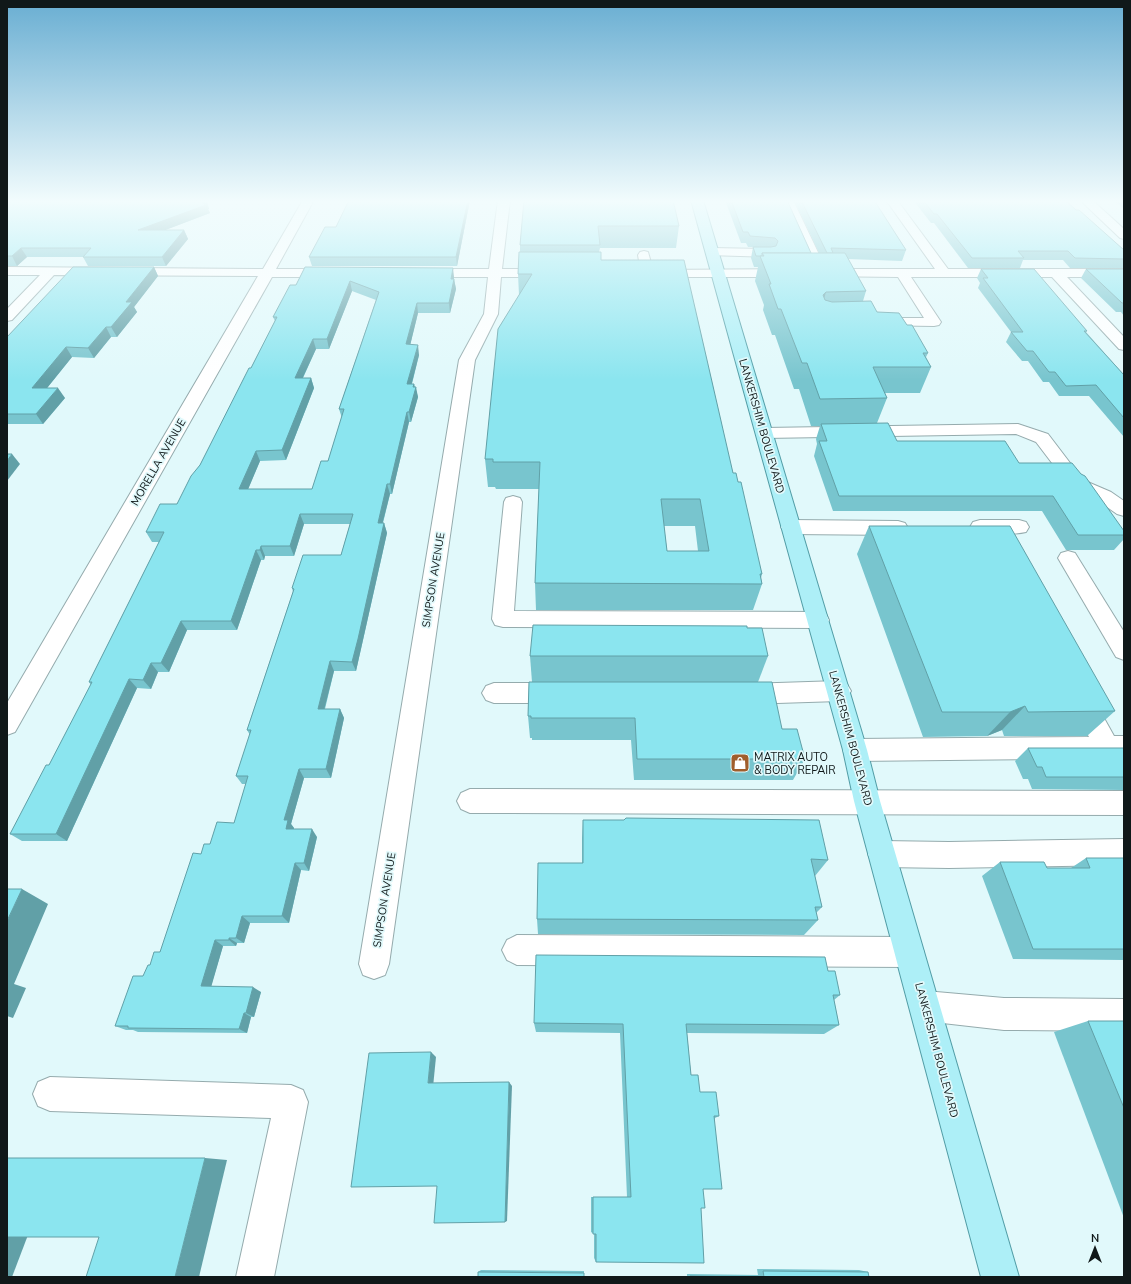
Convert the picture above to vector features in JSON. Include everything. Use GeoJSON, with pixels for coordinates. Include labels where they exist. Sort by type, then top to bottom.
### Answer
{"type":"FeatureCollection","features":[{"type":"Feature","properties":{"kind":"main road","name":"LANKERSHIM BOULEVARD"},"geometry":{"type":"LineString","coordinates":[[714,260],[839,691],[867,801],[1000,1277]]}},
{"type":"Feature","properties":{"kind":"street","name":"MORELLA AVENUE"},"geometry":{"type":"LineString","coordinates":[[7,725],[274,260]]}},
{"type":"Feature","properties":{"kind":"street","name":"SIMPSON AVENUE"},"geometry":{"type":"LineString","coordinates":[[374,964],[467,360],[491,314],[497,260]]}},
{"type":"Feature","properties":{"kind":"street"},"geometry":{"type":"LineString","coordinates":[[645,260],[647,273]]}},
{"type":"Feature","properties":{"kind":"street"},"geometry":{"type":"LineString","coordinates":[[632,273],[647,273],[731,260]]}},
{"type":"Feature","properties":{"kind":"street"},"geometry":{"type":"LineString","coordinates":[[815,260],[821,273]]}},
{"type":"Feature","properties":{"kind":"street"},"geometry":{"type":"LineString","coordinates":[[935,260],[944,273]]}},
{"type":"Feature","properties":{"kind":"street"},"geometry":{"type":"LineString","coordinates":[[715,263],[803,273],[1124,273]]}},
{"type":"Feature","properties":{"kind":"street"},"geometry":{"type":"LineString","coordinates":[[7,271],[345,273]]}},
{"type":"Feature","properties":{"kind":"street"},"geometry":{"type":"LineString","coordinates":[[7,317],[51,271]]}},
{"type":"Feature","properties":{"kind":"street"},"geometry":{"type":"LineString","coordinates":[[408,273],[556,273]]}},
{"type":"Feature","properties":{"kind":"street"},"geometry":{"type":"LineString","coordinates":[[863,322],[934,322],[902,273]]}},
{"type":"Feature","properties":{"kind":"street"},"geometry":{"type":"LineString","coordinates":[[1056,273],[1124,346]]}},
{"type":"Feature","properties":{"kind":"street"},"geometry":{"type":"LineString","coordinates":[[764,433],[1018,429],[1042,438],[1077,484],[1104,496],[1124,510]]}},
{"type":"Feature","properties":{"kind":"street"},"geometry":{"type":"LineString","coordinates":[[513,502],[503,619],[818,620]]}},
{"type":"Feature","properties":{"kind":"street"},"geometry":{"type":"LineString","coordinates":[[791,527],[919,528]]}},
{"type":"Feature","properties":{"kind":"street"},"geometry":{"type":"LineString","coordinates":[[965,527],[1019,527]]}},
{"type":"Feature","properties":{"kind":"street"},"geometry":{"type":"LineString","coordinates":[[1068,558],[1124,651]]}},
{"type":"Feature","properties":{"kind":"street"},"geometry":{"type":"LineString","coordinates":[[1074,684],[1116,748]]}},
{"type":"Feature","properties":{"kind":"street"},"geometry":{"type":"LineString","coordinates":[[725,694],[839,691]]}},
{"type":"Feature","properties":{"kind":"street"},"geometry":{"type":"LineString","coordinates":[[494,693],[582,693]]}},
{"type":"Feature","properties":{"kind":"street"},"geometry":{"type":"LineString","coordinates":[[855,750],[1116,748]]}},
{"type":"Feature","properties":{"kind":"street"},"geometry":{"type":"LineString","coordinates":[[470,801],[867,801],[1124,803]]}},
{"type":"Feature","properties":{"kind":"street"},"geometry":{"type":"LineString","coordinates":[[882,854],[949,855],[1124,852]]}},
{"type":"Feature","properties":{"kind":"street"},"geometry":{"type":"LineString","coordinates":[[516,950],[909,952]]}},
{"type":"Feature","properties":{"kind":"street"},"geometry":{"type":"LineString","coordinates":[[925,1006],[1004,1014],[1124,1015]]}},
{"type":"Feature","properties":{"kind":"street"},"geometry":{"type":"LineString","coordinates":[[50,1094],[291,1102],[254,1277]]}},
{"type":"Feature","properties":{"kind":"building"},"geometry":{"type":"Polygon","coordinates":[[[519,260],[684,260],[733,473],[736,473],[738,482],[741,482],[762,574],[760,574],[762,584],[535,583],[540,462],[493,462],[493,459],[485,459],[498,329],[532,274],[518,274],[519,260]],[[661,499],[667,551],[709,551],[700,499],[661,499]]]}},
{"type":"Feature","properties":{"kind":"building"},"geometry":{"type":"Polygon","coordinates":[[[762,260],[849,260],[866,291],[826,292],[823,295],[825,300],[832,302],[871,301],[877,312],[899,313],[907,325],[912,325],[928,353],[923,353],[931,367],[873,367],[887,398],[820,399],[807,363],[802,363],[781,309],[778,309],[769,284],[771,284],[762,260]]]}},
{"type":"Feature","properties":{"kind":"building"},"geometry":{"type":"Polygon","coordinates":[[[73,267],[154,267],[126,302],[132,302],[111,327],[106,327],[88,348],[66,347],[32,388],[58,388],[36,414],[7,414],[7,337],[73,267]]]}},
{"type":"Feature","properties":{"kind":"building"},"geometry":{"type":"Polygon","coordinates":[[[305,267],[453,268],[451,279],[454,279],[449,303],[417,303],[406,344],[418,345],[407,384],[414,384],[413,387],[416,387],[409,412],[407,412],[390,484],[387,484],[378,523],[384,523],[358,639],[352,662],[330,661],[318,709],[340,709],[326,769],[299,769],[284,820],[288,820],[286,829],[312,829],[304,863],[295,863],[282,916],[242,916],[236,938],[229,938],[229,940],[215,940],[201,986],[253,987],[246,1013],[244,1013],[239,1029],[128,1028],[128,1026],[115,1026],[133,976],[143,976],[148,965],[150,965],[154,952],[160,952],[193,853],[201,854],[204,844],[210,844],[217,822],[234,823],[248,776],[236,776],[251,730],[247,730],[294,589],[292,588],[303,555],[341,555],[353,514],[300,514],[290,546],[261,546],[260,550],[256,550],[231,621],[181,621],[161,663],[151,663],[143,680],[129,679],[56,834],[10,834],[46,765],[49,765],[92,682],[89,682],[164,532],[146,532],[160,504],[177,504],[191,476],[200,465],[249,368],[251,368],[277,317],[273,317],[290,285],[296,285],[305,267]],[[350,281],[327,339],[313,339],[295,378],[311,378],[282,450],[256,451],[239,489],[312,489],[321,461],[328,461],[344,409],[339,409],[379,292],[350,281]]]}},
{"type":"Feature","properties":{"kind":"building"},"geometry":{"type":"Polygon","coordinates":[[[981,269],[1034,269],[1087,331],[1084,331],[1124,375],[1124,418],[1096,385],[1066,386],[1055,372],[1049,372],[1033,351],[1027,351],[1011,332],[1023,332],[983,278],[988,278],[981,269]]]}},
{"type":"Feature","properties":{"kind":"building"},"geometry":{"type":"Polygon","coordinates":[[[1086,269],[1124,269],[1124,303],[1122,303],[1086,269]]]}},
{"type":"Feature","properties":{"kind":"building"},"geometry":{"type":"Polygon","coordinates":[[[888,423],[897,441],[1005,441],[1019,463],[1072,463],[1081,474],[1085,476],[1124,531],[1124,535],[1078,535],[1053,496],[839,496],[819,441],[827,441],[821,424],[888,423]]]}},
{"type":"Feature","properties":{"kind":"building"},"geometry":{"type":"Polygon","coordinates":[[[7,454],[12,454],[7,461],[7,454]]]}},
{"type":"Feature","properties":{"kind":"building"},"geometry":{"type":"Polygon","coordinates":[[[869,526],[1010,526],[1115,711],[1028,712],[1025,706],[1010,712],[942,712],[869,526]]]}},
{"type":"Feature","properties":{"kind":"building"},"geometry":{"type":"Polygon","coordinates":[[[533,625],[747,626],[747,628],[762,628],[768,656],[530,656],[533,625]]]}},
{"type":"Feature","properties":{"kind":"building"},"geometry":{"type":"Polygon","coordinates":[[[529,682],[772,682],[782,729],[797,729],[805,759],[637,759],[635,718],[531,718],[531,716],[528,716],[529,682]]]}},
{"type":"Feature","properties":{"kind":"building"},"geometry":{"type":"Polygon","coordinates":[[[1028,748],[1124,748],[1124,777],[1046,777],[1042,767],[1037,767],[1028,748]]]}},
{"type":"Feature","properties":{"kind":"building"},"geometry":{"type":"Polygon","coordinates":[[[626,818],[819,820],[828,860],[811,859],[822,907],[815,907],[818,920],[537,919],[538,863],[583,863],[583,820],[624,820],[626,818]]]}},
{"type":"Feature","properties":{"kind":"building"},"geometry":{"type":"Polygon","coordinates":[[[1086,858],[1124,858],[1124,949],[1033,949],[1000,862],[1044,862],[1047,868],[1090,868],[1086,858]]]}},
{"type":"Feature","properties":{"kind":"building"},"geometry":{"type":"Polygon","coordinates":[[[7,889],[22,889],[7,921],[7,889]]]}},
{"type":"Feature","properties":{"kind":"building"},"geometry":{"type":"Polygon","coordinates":[[[536,955],[825,957],[828,971],[835,971],[840,995],[833,995],[839,1025],[686,1024],[691,1075],[698,1075],[700,1092],[716,1092],[719,1116],[714,1116],[722,1189],[703,1189],[705,1208],[701,1208],[704,1263],[596,1262],[596,1234],[593,1234],[593,1197],[631,1197],[623,1024],[534,1023],[536,955]]]}},
{"type":"Feature","properties":{"kind":"building"},"geometry":{"type":"Polygon","coordinates":[[[1088,1021],[1124,1021],[1124,1108],[1088,1021]]]}},
{"type":"Feature","properties":{"kind":"building"},"geometry":{"type":"Polygon","coordinates":[[[431,1052],[428,1083],[509,1082],[505,1222],[434,1223],[437,1186],[351,1187],[369,1053],[431,1052]]]}},
{"type":"Feature","properties":{"kind":"building"},"geometry":{"type":"Polygon","coordinates":[[[7,1158],[205,1158],[175,1277],[86,1277],[99,1237],[7,1237],[7,1158]]]}},
{"type":"Feature","properties":{"kind":"building"},"geometry":{"type":"Polygon","coordinates":[[[763,1271],[868,1272],[869,1277],[764,1277],[763,1271]]]}},
{"type":"Feature","properties":{"kind":"building"},"geometry":{"type":"Polygon","coordinates":[[[478,1272],[584,1273],[584,1277],[478,1277],[478,1272]]]}},
{"type":"Feature","properties":{"kind":"building"},"geometry":{"type":"Polygon","coordinates":[[[690,1276],[740,1277],[690,1277],[690,1276]]]}},
{"type":"Feature","properties":{"kind":"place","name":"MATRIX AUTO & BODY REPAIR"},"geometry":{"type":"Point","coordinates":[740,763]}}]}
